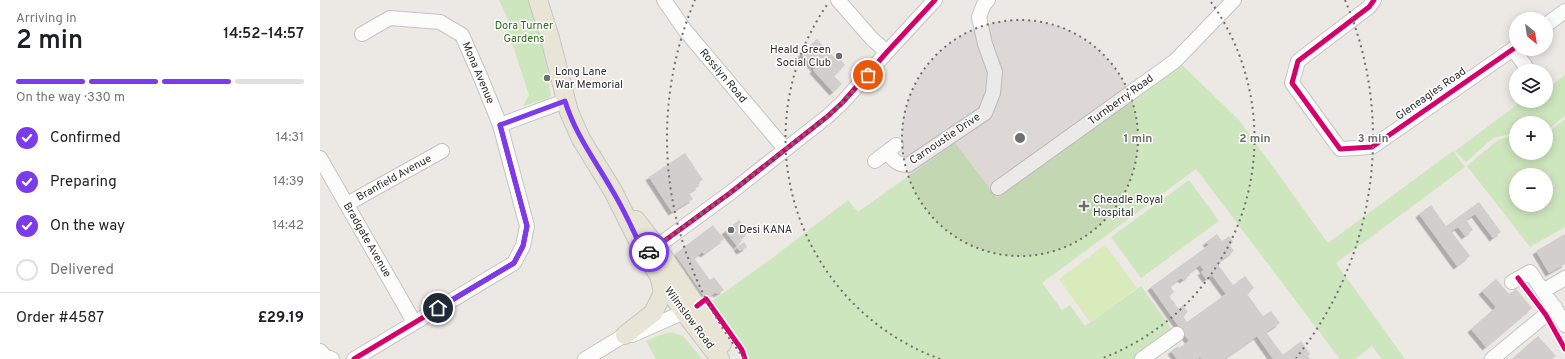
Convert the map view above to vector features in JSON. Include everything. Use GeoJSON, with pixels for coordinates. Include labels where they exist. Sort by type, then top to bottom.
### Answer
{"type":"FeatureCollection","features":[{"type":"Feature","properties":{"kind":"main road","name":"Wilmslow Road"},"geometry":{"type":"LineString","coordinates":[[538,0],[550,38],[565,101],[580,139],[686,303],[720,359]]}},
{"type":"Feature","properties":{"kind":"main road","name":"Wilmslow Road"},"geometry":{"type":"LineString","coordinates":[[651,251],[660,279],[686,303],[731,359]]}},
{"type":"Feature","properties":{"kind":"main road"},"geometry":{"type":"LineString","coordinates":[[618,339],[654,313],[663,293],[660,279]]}},
{"type":"Feature","properties":{"kind":"street","name":"Rosslyn Road"},"geometry":{"type":"LineString","coordinates":[[664,0],[684,29],[785,149]]}},
{"type":"Feature","properties":{"kind":"street"},"geometry":{"type":"LineString","coordinates":[[838,0],[872,39],[887,52]]}},
{"type":"Feature","properties":{"kind":"street"},"geometry":{"type":"LineString","coordinates":[[651,251],[730,193],[828,116],[843,102],[935,0]]}},
{"type":"Feature","properties":{"kind":"street","name":"Carnoustie Drive"},"geometry":{"type":"LineString","coordinates":[[875,161],[892,149],[893,160],[900,165],[908,165],[985,113],[993,93],[995,72],[984,44],[979,18],[984,4],[988,0]]}},
{"type":"Feature","properties":{"kind":"street","name":"Turnberry Road"},"geometry":{"type":"LineString","coordinates":[[998,188],[1175,61],[1234,0]]}},
{"type":"Feature","properties":{"kind":"street","name":"Gleneagles Road"},"geometry":{"type":"LineString","coordinates":[[1374,0],[1368,7],[1298,61],[1292,83],[1340,149],[1372,147],[1509,52]]}},
{"type":"Feature","properties":{"kind":"street"},"geometry":{"type":"LineString","coordinates":[[1553,20],[1565,11]]}},
{"type":"Feature","properties":{"kind":"street","name":"Mona Avenue"},"geometry":{"type":"LineString","coordinates":[[354,359],[514,263],[523,246],[527,226],[500,125],[462,35],[440,22],[390,18],[362,34]]}},
{"type":"Feature","properties":{"kind":"street"},"geometry":{"type":"LineString","coordinates":[[500,125],[565,101]]}},
{"type":"Feature","properties":{"kind":"street","name":"Branfield Avenue"},"geometry":{"type":"LineString","coordinates":[[347,204],[442,151]]}},
{"type":"Feature","properties":{"kind":"street","name":"Bradgate Avenue"},"geometry":{"type":"LineString","coordinates":[[320,158],[414,322]]}},
{"type":"Feature","properties":{"kind":"street"},"geometry":{"type":"LineString","coordinates":[[1492,359],[1561,313],[1530,272],[1512,282]]}},
{"type":"Feature","properties":{"kind":"street"},"geometry":{"type":"LineString","coordinates":[[1543,291],[1565,278]]}},
{"type":"Feature","properties":{"kind":"street"},"geometry":{"type":"LineString","coordinates":[[585,359],[618,339],[686,303]]}},
{"type":"Feature","properties":{"kind":"street"},"geometry":{"type":"LineString","coordinates":[[1142,359],[1177,334]]}},
{"type":"Feature","properties":{"kind":"street"},"geometry":{"type":"LineString","coordinates":[[320,351],[325,356],[332,359]]}},
{"type":"Feature","properties":{"kind":"green space","name":"Dora Turner Gardens"},"geometry":{"type":"Polygon","coordinates":[[[499,0],[529,0],[537,22],[543,47],[551,95],[549,98],[523,106],[529,95],[507,28],[511,26],[499,0]]]}},
{"type":"Feature","properties":{"kind":"green space","name":"Cheadle Royal Hospital"},"geometry":{"type":"Polygon","coordinates":[[[1181,64],[1239,120],[1328,243],[1453,151],[1465,167],[1336,263],[1405,359],[1382,359],[1372,346],[1355,359],[1340,359],[1196,169],[1042,283],[1062,310],[1070,305],[1085,326],[1141,286],[1174,332],[1137,359],[745,359],[708,304],[771,259],[848,200],[858,212],[955,143],[997,198],[1181,64]]]}},
{"type":"Feature","properties":{"kind":"green space"},"geometry":{"type":"Polygon","coordinates":[[[1565,75],[1565,116],[1553,125],[1553,116],[1509,116],[1509,134],[1493,138],[1466,162],[1455,151],[1513,108],[1553,108],[1553,84],[1565,75]]]}},
{"type":"Feature","properties":{"kind":"green space"},"geometry":{"type":"Polygon","coordinates":[[[1565,119],[1565,227],[1530,247],[1467,166],[1498,140],[1509,137],[1509,160],[1553,160],[1553,128],[1565,119]]]}},
{"type":"Feature","properties":{"kind":"green space"},"geometry":{"type":"Polygon","coordinates":[[[1189,180],[1219,221],[1141,278],[1111,237],[1189,180]]]}},
{"type":"Feature","properties":{"kind":"green space"},"geometry":{"type":"Polygon","coordinates":[[[1105,245],[1137,288],[1090,322],[1059,279],[1105,245]]]}},
{"type":"Feature","properties":{"kind":"green space"},"geometry":{"type":"Polygon","coordinates":[[[671,332],[683,336],[702,359],[656,359],[646,341],[671,332]]]}},
{"type":"Feature","properties":{"kind":"building"},"geometry":{"type":"Polygon","coordinates":[[[817,39],[838,61],[840,59],[845,65],[834,76],[842,84],[833,92],[813,70],[815,68],[801,54],[817,39]]]}},
{"type":"Feature","properties":{"kind":"building"},"geometry":{"type":"Polygon","coordinates":[[[685,153],[703,180],[697,183],[699,186],[689,193],[693,199],[672,212],[649,177],[685,153]]]}},
{"type":"Feature","properties":{"kind":"building"},"geometry":{"type":"Polygon","coordinates":[[[1479,202],[1501,232],[1493,238],[1475,214],[1466,220],[1473,230],[1465,236],[1458,227],[1451,231],[1470,256],[1457,266],[1419,214],[1431,205],[1446,226],[1479,202]]]}},
{"type":"Feature","properties":{"kind":"building"},"geometry":{"type":"Polygon","coordinates":[[[739,220],[749,232],[740,239],[742,241],[737,246],[725,231],[739,220]]]}},
{"type":"Feature","properties":{"kind":"building"},"geometry":{"type":"Polygon","coordinates":[[[713,225],[724,239],[704,254],[702,252],[694,258],[710,280],[714,277],[724,290],[717,294],[716,292],[706,299],[675,254],[713,225]]]}},
{"type":"Feature","properties":{"kind":"building"},"geometry":{"type":"Polygon","coordinates":[[[1217,234],[1222,241],[1229,236],[1233,242],[1230,245],[1234,251],[1217,263],[1233,285],[1245,276],[1254,288],[1247,294],[1263,316],[1271,311],[1280,323],[1266,332],[1283,355],[1301,341],[1310,354],[1308,356],[1310,359],[1273,359],[1257,336],[1224,359],[1202,359],[1200,357],[1197,359],[1177,359],[1171,351],[1178,346],[1179,348],[1189,341],[1151,287],[1209,245],[1206,242],[1217,234]],[[1200,265],[1189,273],[1190,275],[1183,280],[1181,278],[1170,286],[1174,292],[1169,296],[1179,309],[1183,305],[1188,312],[1183,316],[1187,322],[1226,294],[1212,275],[1206,279],[1201,272],[1204,270],[1200,265]]]}},
{"type":"Feature","properties":{"kind":"building"},"geometry":{"type":"Polygon","coordinates":[[[1565,234],[1565,264],[1549,273],[1536,251],[1565,234]]]}},
{"type":"Feature","properties":{"kind":"building"},"geometry":{"type":"Polygon","coordinates":[[[744,242],[747,247],[740,251],[737,247],[744,242]]]}},
{"type":"Feature","properties":{"kind":"building"},"geometry":{"type":"Polygon","coordinates":[[[1496,279],[1509,294],[1516,289],[1532,308],[1486,347],[1471,329],[1496,307],[1482,291],[1496,279]]]}},
{"type":"Feature","properties":{"kind":"building"},"geometry":{"type":"Polygon","coordinates":[[[1538,336],[1556,356],[1552,359],[1512,359],[1538,336]]]}},
{"type":"Feature","properties":{"kind":"cycle path"},"geometry":{"type":"LineString","coordinates":[[645,255],[730,193],[828,116],[843,102],[935,0]]}},
{"type":"Feature","properties":{"kind":"cycle path"},"geometry":{"type":"LineString","coordinates":[[1374,0],[1369,7],[1298,61],[1292,83],[1340,149],[1372,147],[1509,52]]}},
{"type":"Feature","properties":{"kind":"cycle path"},"geometry":{"type":"LineString","coordinates":[[354,359],[514,263],[523,246],[527,226],[500,125]]}},
{"type":"Feature","properties":{"kind":"cycle path"},"geometry":{"type":"LineString","coordinates":[[1518,278],[1546,315],[1565,349]]}},
{"type":"Feature","properties":{"kind":"cycle path"},"geometry":{"type":"LineString","coordinates":[[697,306],[706,299],[742,350],[745,359]]}},
{"type":"Feature","properties":{"kind":"way so far"},"geometry":{"type":"LineString","coordinates":[[649,252],[730,193],[828,116],[868,75]]}},
{"type":"Feature","properties":{"kind":"place","name":"Heald Green Social Club"},"geometry":{"type":"Point","coordinates":[839,56]}},
{"type":"Feature","properties":{"kind":"place","name":"Long Lane War Memorial"},"geometry":{"type":"Point","coordinates":[547,78]}},
{"type":"Feature","properties":{"kind":"place","name":"Cheadle Royal Hospital"},"geometry":{"type":"Point","coordinates":[1084,206]}},
{"type":"Feature","properties":{"kind":"place","name":"Desi KANA"},"geometry":{"type":"Point","coordinates":[731,230]}},
{"type":"Feature","properties":{"kind":"route"},"geometry":{"type":"LineString","coordinates":[[438,308],[514,263],[523,246],[527,226],[500,125],[565,101],[580,139],[613,191],[645,255],[649,252]]}}]}
